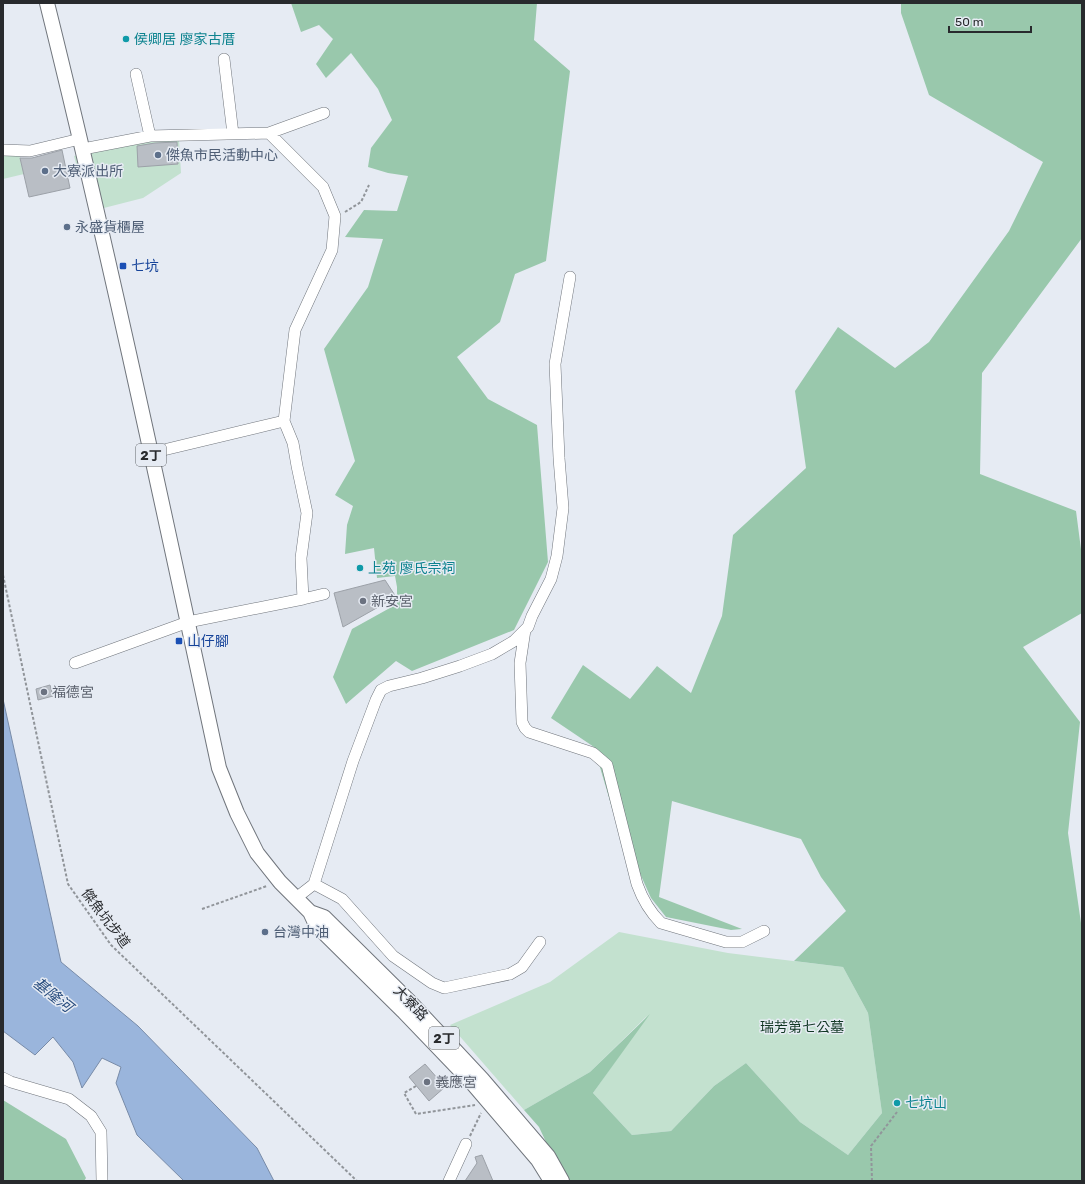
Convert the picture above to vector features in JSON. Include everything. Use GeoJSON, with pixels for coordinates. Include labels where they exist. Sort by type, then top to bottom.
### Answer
{"type":"FeatureCollection","features":[{"type":"Feature","properties":{"kind":"main road","name":"2丁"},"geometry":{"type":"LineString","coordinates":[[47,3],[82,144],[219,768],[237,814],[257,853],[289,891]]}},
{"type":"Feature","properties":{"kind":"main road","name":"大寮路"},"geometry":{"type":"LineString","coordinates":[[289,891],[310,912],[316,925],[403,1011],[473,1084],[538,1160],[551,1181]]}},
{"type":"Feature","properties":{"kind":"main road","name":"大寮路"},"geometry":{"type":"LineString","coordinates":[[310,912],[324,917],[411,1003],[460,1055],[548,1156],[562,1181]]}},
{"type":"Feature","properties":{"kind":"street"},"geometry":{"type":"LineString","coordinates":[[224,59],[233,134]]}},
{"type":"Feature","properties":{"kind":"street"},"geometry":{"type":"LineString","coordinates":[[136,74],[150,136]]}},
{"type":"Feature","properties":{"kind":"street"},"geometry":{"type":"LineString","coordinates":[[3,150],[30,151],[150,136],[269,133],[324,112]]}},
{"type":"Feature","properties":{"kind":"street"},"geometry":{"type":"LineString","coordinates":[[269,133],[323,188],[335,216],[332,250],[295,330],[284,421],[293,443],[308,513],[301,558],[303,599]]}},
{"type":"Feature","properties":{"kind":"street"},"geometry":{"type":"LineString","coordinates":[[314,884],[353,761],[376,700],[382,690],[389,686],[460,666],[492,654],[514,640],[528,626],[551,580],[559,542],[563,508],[558,458],[555,364],[570,277]]}},
{"type":"Feature","properties":{"kind":"street"},"geometry":{"type":"LineString","coordinates":[[151,453],[284,421]]}},
{"type":"Feature","properties":{"kind":"street"},"geometry":{"type":"LineString","coordinates":[[74,663],[188,622],[324,594]]}},
{"type":"Feature","properties":{"kind":"street"},"geometry":{"type":"LineString","coordinates":[[525,630],[520,663],[522,722],[529,732],[593,753],[607,764],[637,884],[641,896],[655,917],[661,923],[726,942],[742,942],[764,931]]}},
{"type":"Feature","properties":{"kind":"street"},"geometry":{"type":"LineString","coordinates":[[289,891],[314,884],[342,899],[393,956],[432,984],[444,988],[510,974],[522,966],[540,942]]}},
{"type":"Feature","properties":{"kind":"street"},"geometry":{"type":"LineString","coordinates":[[3,1078],[11,1082],[69,1098],[91,1116],[101,1132],[102,1181]]}},
{"type":"Feature","properties":{"kind":"street"},"geometry":{"type":"LineString","coordinates":[[449,1181],[466,1144]]}},
{"type":"Feature","properties":{"kind":"path"},"geometry":{"type":"LineString","coordinates":[[335,216],[347,211],[361,202],[369,185]]}},
{"type":"Feature","properties":{"kind":"path","name":"傑魚坑步道"},"geometry":{"type":"LineString","coordinates":[[3,575],[68,884],[111,945],[357,1181]]}},
{"type":"Feature","properties":{"kind":"path"},"geometry":{"type":"LineString","coordinates":[[202,909],[289,891]]}},
{"type":"Feature","properties":{"kind":"path"},"geometry":{"type":"LineString","coordinates":[[416,1086],[404,1093],[416,1114],[479,1104]]}},
{"type":"Feature","properties":{"kind":"path"},"geometry":{"type":"LineString","coordinates":[[466,1144],[483,1110]]}},
{"type":"Feature","properties":{"kind":"path"},"geometry":{"type":"LineString","coordinates":[[872,1181],[871,1146],[897,1112]]}},
{"type":"Feature","properties":{"kind":"green space"},"geometry":{"type":"Polygon","coordinates":[[[291,3],[537,3],[534,40],[570,71],[546,261],[515,274],[500,322],[457,357],[488,399],[537,425],[548,562],[514,630],[412,671],[396,661],[346,704],[333,677],[352,629],[397,604],[397,587],[395,576],[377,578],[374,548],[345,554],[347,525],[353,506],[335,495],[355,461],[324,349],[368,287],[383,239],[345,237],[364,210],[397,211],[408,176],[388,173],[368,167],[371,148],[392,120],[378,89],[351,53],[326,78],[316,64],[333,39],[319,25],[301,32],[291,3]]]}},
{"type":"Feature","properties":{"kind":"green space"},"geometry":{"type":"Polygon","coordinates":[[[901,3],[1082,3],[1082,238],[982,373],[980,474],[1076,511],[1082,557],[1082,613],[1023,647],[1080,722],[1068,833],[1082,930],[1082,1181],[566,1181],[558,1168],[539,1127],[524,1110],[590,1072],[650,1014],[593,1093],[632,1135],[671,1131],[714,1086],[746,1063],[800,1122],[848,1155],[882,1113],[868,1013],[843,967],[794,961],[846,911],[821,877],[801,839],[672,801],[659,897],[742,929],[731,930],[666,917],[651,898],[615,818],[594,747],[551,718],[583,665],[630,699],[657,666],[691,693],[722,616],[733,535],[806,468],[795,391],[838,327],[895,368],[929,342],[1009,231],[1043,162],[929,95],[901,13],[901,3]]]}},
{"type":"Feature","properties":{"kind":"green space"},"geometry":{"type":"Polygon","coordinates":[[[179,139],[181,173],[143,198],[96,210],[90,182],[78,171],[74,156],[142,141],[179,139]]]}},
{"type":"Feature","properties":{"kind":"green space"},"geometry":{"type":"Polygon","coordinates":[[[3,153],[20,156],[24,174],[3,179],[3,153]]]}},
{"type":"Feature","properties":{"kind":"green space","name":"瑞芳第七公墓"},"geometry":{"type":"Polygon","coordinates":[[[619,932],[728,953],[843,967],[868,1013],[882,1113],[848,1155],[800,1122],[746,1063],[714,1086],[671,1131],[632,1135],[593,1093],[647,1016],[590,1072],[524,1110],[450,1025],[550,982],[619,932]]]}},
{"type":"Feature","properties":{"kind":"green space"},"geometry":{"type":"Polygon","coordinates":[[[3,1100],[66,1139],[86,1178],[84,1181],[3,1181],[3,1100]]]}},
{"type":"Feature","properties":{"kind":"water","name":"基隆河"},"geometry":{"type":"Polygon","coordinates":[[[3,699],[61,962],[138,1026],[257,1148],[274,1181],[184,1181],[137,1135],[116,1083],[121,1067],[102,1058],[82,1088],[73,1062],[53,1037],[35,1055],[3,1031],[3,699]]]}},
{"type":"Feature","properties":{"kind":"building","name":"傑魚市民活動中心"},"geometry":{"type":"Polygon","coordinates":[[[177,142],[178,164],[138,167],[137,146],[177,142]]]}},
{"type":"Feature","properties":{"kind":"building","name":"大寮派出所"},"geometry":{"type":"Polygon","coordinates":[[[62,150],[70,188],[29,197],[20,158],[32,158],[62,150]]]}},
{"type":"Feature","properties":{"kind":"building","name":"新安宮"},"geometry":{"type":"Polygon","coordinates":[[[385,580],[396,597],[343,627],[334,593],[385,580]]]}},
{"type":"Feature","properties":{"kind":"building","name":"福德宮"},"geometry":{"type":"Polygon","coordinates":[[[50,685],[53,696],[38,700],[36,689],[50,685]]]}},
{"type":"Feature","properties":{"kind":"building","name":"義應宮"},"geometry":{"type":"Polygon","coordinates":[[[425,1064],[445,1087],[429,1101],[409,1077],[425,1064]]]}},
{"type":"Feature","properties":{"kind":"building"},"geometry":{"type":"Polygon","coordinates":[[[482,1155],[493,1181],[465,1181],[477,1163],[475,1157],[482,1155]]]}},
{"type":"Feature","properties":{"kind":"place","name":"侯卿居 廖家古厝"},"geometry":{"type":"Point","coordinates":[126,39]}},
{"type":"Feature","properties":{"kind":"place","name":"傑魚市民活動中心"},"geometry":{"type":"Point","coordinates":[158,155]}},
{"type":"Feature","properties":{"kind":"place","name":"大寮派出所"},"geometry":{"type":"Point","coordinates":[45,171]}},
{"type":"Feature","properties":{"kind":"place","name":"永盛貨櫃屋"},"geometry":{"type":"Point","coordinates":[67,227]}},
{"type":"Feature","properties":{"kind":"place","name":"七坑"},"geometry":{"type":"Point","coordinates":[123,266]}},
{"type":"Feature","properties":{"kind":"place","name":"上苑 廖氏宗祠"},"geometry":{"type":"Point","coordinates":[360,568]}},
{"type":"Feature","properties":{"kind":"place","name":"新安宮"},"geometry":{"type":"Point","coordinates":[363,601]}},
{"type":"Feature","properties":{"kind":"place","name":"山仔腳"},"geometry":{"type":"Point","coordinates":[179,641]}},
{"type":"Feature","properties":{"kind":"place","name":"福德宮"},"geometry":{"type":"Point","coordinates":[44,692]}},
{"type":"Feature","properties":{"kind":"place","name":"台灣中油"},"geometry":{"type":"Point","coordinates":[265,932]}},
{"type":"Feature","properties":{"kind":"place","name":"義應宮"},"geometry":{"type":"Point","coordinates":[427,1082]}},
{"type":"Feature","properties":{"kind":"place","name":"七坑山"},"geometry":{"type":"Point","coordinates":[897,1103]}}]}
